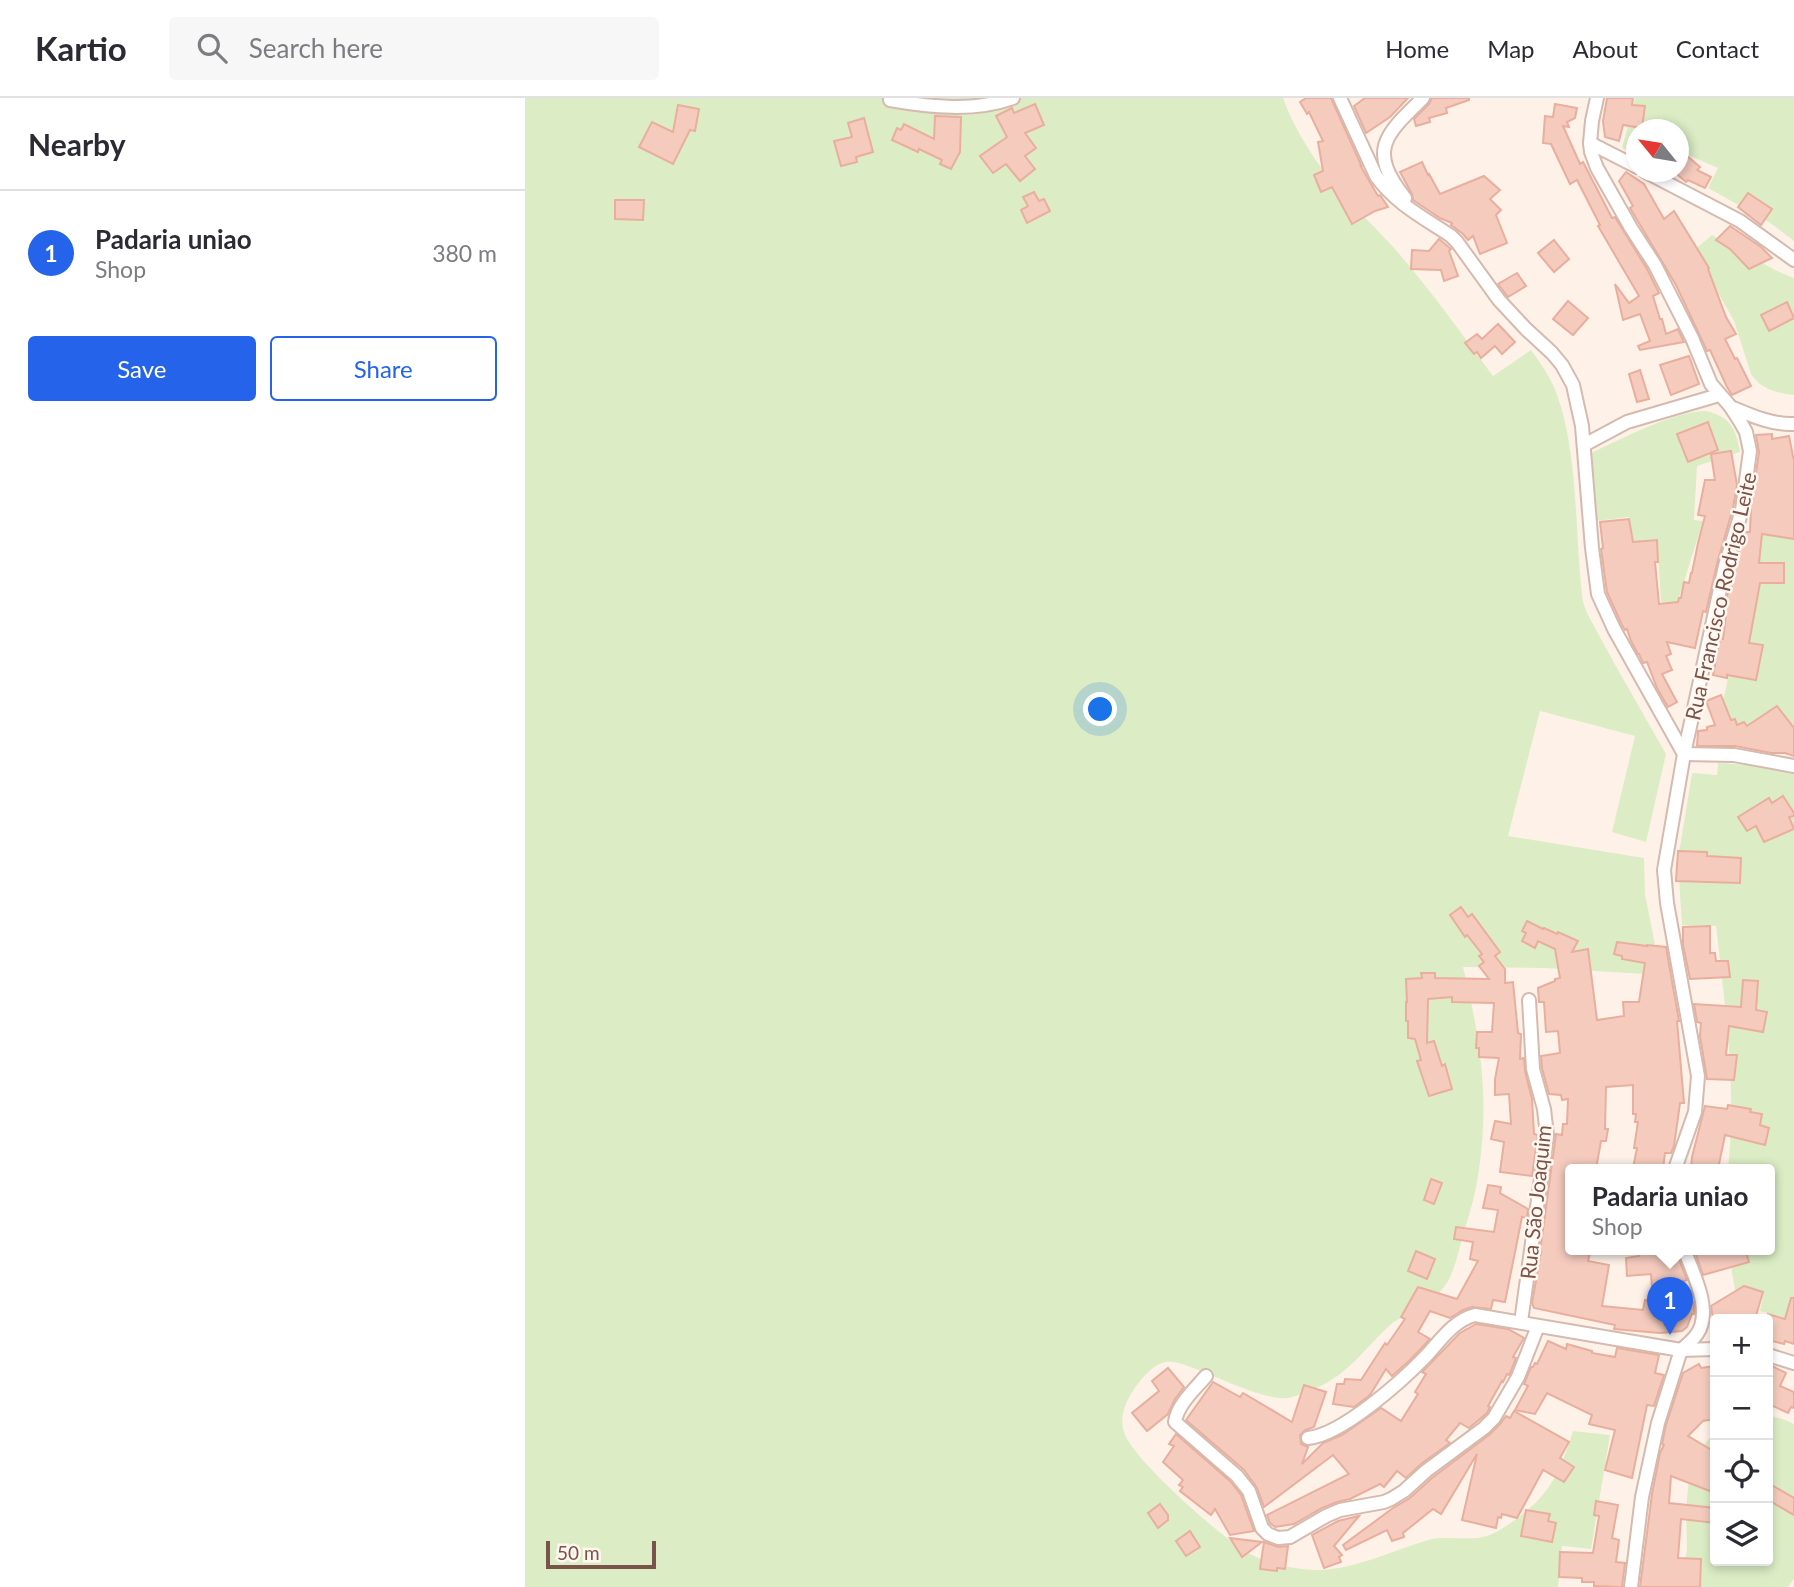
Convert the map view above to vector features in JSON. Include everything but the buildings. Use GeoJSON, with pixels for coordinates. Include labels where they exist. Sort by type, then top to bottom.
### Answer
{"type":"FeatureCollection","features":[{"type":"Feature","properties":{"kind":"street"},"geometry":{"type":"LineString","coordinates":[[890,100],[973,107],[1013,98]]}},
{"type":"Feature","properties":{"kind":"street"},"geometry":{"type":"LineString","coordinates":[[1339,98],[1383,187],[1457,242],[1499,300],[1562,365],[1573,385],[1584,445],[1596,586],[1605,613],[1684,754],[1734,755],[1794,765]]}},
{"type":"Feature","properties":{"kind":"street"},"geometry":{"type":"LineString","coordinates":[[1418,215],[1389,175],[1383,152],[1385,142],[1392,131],[1423,98]]}},
{"type":"Feature","properties":{"kind":"street"},"geometry":{"type":"LineString","coordinates":[[1597,98],[1590,143],[1626,162]]}},
{"type":"Feature","properties":{"kind":"street","name":"Rua Francisco Rodrigo Leite"},"geometry":{"type":"LineString","coordinates":[[1590,143],[1597,168],[1655,265],[1692,338],[1711,384],[1730,407],[1749,441],[1749,466],[1742,510],[1725,566],[1684,754],[1666,858],[1665,881],[1698,1076],[1695,1112],[1677,1164]]}},
{"type":"Feature","properties":{"kind":"street"},"geometry":{"type":"LineString","coordinates":[[1665,182],[1740,221],[1794,260]]}},
{"type":"Feature","properties":{"kind":"street"},"geometry":{"type":"LineString","coordinates":[[1584,445],[1627,422],[1719,395]]}},
{"type":"Feature","properties":{"kind":"street"},"geometry":{"type":"LineString","coordinates":[[1730,407],[1775,422]]}},
{"type":"Feature","properties":{"kind":"street"},"geometry":{"type":"LineString","coordinates":[[1749,441],[1751,430],[1763,422],[1794,424]]}},
{"type":"Feature","properties":{"kind":"street","name":"Rua São Joaquim"},"geometry":{"type":"LineString","coordinates":[[1521,1322],[1547,1135],[1544,1109],[1533,1069],[1529,1000]]}},
{"type":"Feature","properties":{"kind":"street"},"geometry":{"type":"LineString","coordinates":[[1631,1587],[1642,1497],[1658,1423],[1681,1350],[1696,1336],[1704,1317],[1704,1306],[1686,1255]]}},
{"type":"Feature","properties":{"kind":"street"},"geometry":{"type":"LineString","coordinates":[[1308,1438],[1326,1433],[1371,1405],[1406,1377],[1461,1321],[1475,1315],[1681,1350],[1710,1349]]}},
{"type":"Feature","properties":{"kind":"street"},"geometry":{"type":"LineString","coordinates":[[1206,1376],[1178,1410],[1175,1422],[1244,1484],[1265,1531],[1273,1537],[1290,1537],[1332,1513],[1384,1502],[1398,1495],[1484,1428],[1503,1405],[1518,1377],[1538,1326]]}},
{"type":"Feature","properties":{"kind":"street"},"geometry":{"type":"LineString","coordinates":[[1773,1357],[1794,1363]]}},
{"type":"Feature","properties":{"kind":"green space"},"geometry":{"type":"Polygon","coordinates":[[[525,98],[1283,98],[1303,139],[1328,177],[1407,264],[1493,376],[1531,350],[1538,359],[1554,387],[1568,438],[1583,602],[1666,754],[1646,842],[1612,832],[1635,736],[1540,711],[1508,836],[1644,858],[1645,894],[1661,975],[1545,968],[1463,967],[1475,1020],[1482,1071],[1482,1149],[1474,1198],[1454,1269],[1444,1287],[1431,1299],[1393,1323],[1343,1372],[1309,1391],[1288,1398],[1267,1396],[1183,1365],[1166,1362],[1152,1369],[1136,1386],[1122,1418],[1124,1432],[1130,1444],[1143,1460],[1201,1516],[1237,1546],[1276,1564],[1319,1570],[1352,1565],[1432,1539],[1473,1538],[1494,1533],[1515,1520],[1546,1491],[1564,1459],[1573,1431],[1610,1435],[1591,1549],[1562,1546],[1558,1587],[525,1587],[525,98]]]}},
{"type":"Feature","properties":{"kind":"green space"},"geometry":{"type":"Polygon","coordinates":[[[1635,98],[1794,98],[1794,241],[1769,222],[1708,188],[1718,168],[1689,155],[1689,119],[1630,119],[1635,98]]]}},
{"type":"Feature","properties":{"kind":"green space"},"geometry":{"type":"Polygon","coordinates":[[[1626,133],[1626,150],[1622,148],[1626,133]]]}},
{"type":"Feature","properties":{"kind":"green space"},"geometry":{"type":"Polygon","coordinates":[[[1712,235],[1794,278],[1794,395],[1769,389],[1751,374],[1734,321],[1694,250],[1712,235]]]}},
{"type":"Feature","properties":{"kind":"green space"},"geometry":{"type":"Polygon","coordinates":[[[1706,411],[1731,425],[1740,452],[1697,466],[1694,520],[1703,521],[1677,604],[1661,602],[1657,539],[1633,543],[1629,517],[1596,521],[1591,453],[1664,421],[1706,411]]]}},
{"type":"Feature","properties":{"kind":"green space"},"geometry":{"type":"Polygon","coordinates":[[[1767,505],[1794,509],[1794,740],[1716,732],[1767,505]]]}},
{"type":"Feature","properties":{"kind":"green space"},"geometry":{"type":"Polygon","coordinates":[[[1718,763],[1754,765],[1794,772],[1794,1320],[1760,1311],[1763,1296],[1735,1290],[1729,1255],[1775,1255],[1775,1164],[1728,1164],[1731,1077],[1716,926],[1682,925],[1679,853],[1692,773],[1717,775],[1718,763]]]}},
{"type":"Feature","properties":{"kind":"green space"},"geometry":{"type":"Polygon","coordinates":[[[1773,1417],[1794,1424],[1794,1579],[1788,1587],[1680,1587],[1687,1549],[1686,1509],[1689,1479],[1701,1449],[1710,1437],[1710,1566],[1773,1566],[1773,1417]]]}},
{"type":"Feature","properties":{"kind":"place","name":"Padaria uniao"},"geometry":{"type":"Point","coordinates":[1670,1335]}}]}
